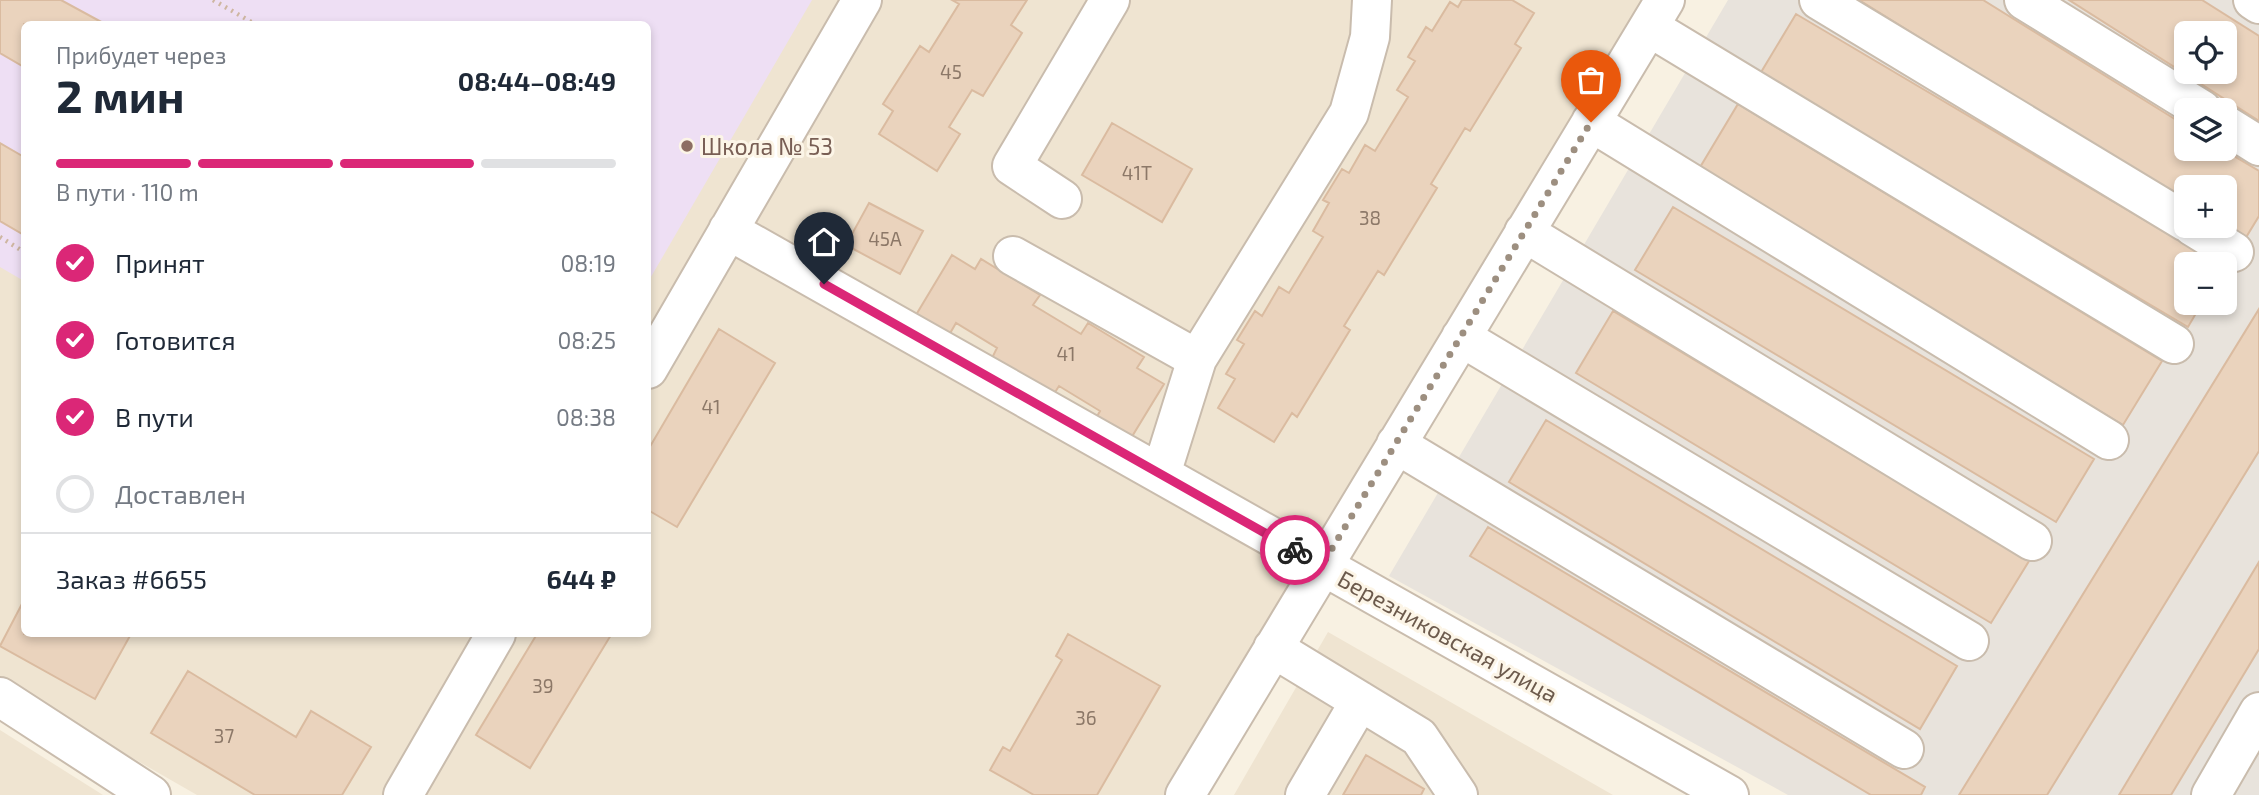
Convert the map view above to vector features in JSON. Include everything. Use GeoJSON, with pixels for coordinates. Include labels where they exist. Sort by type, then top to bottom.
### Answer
{"type":"FeatureCollection","features":[{"type":"Feature","properties":{"kind":"street"},"geometry":{"type":"LineString","coordinates":[[651,364],[863,0]]}},
{"type":"Feature","properties":{"kind":"street"},"geometry":{"type":"LineString","coordinates":[[1062,199],[1012,166],[1110,0]]}},
{"type":"Feature","properties":{"kind":"street"},"geometry":{"type":"LineString","coordinates":[[1161,474],[1197,359],[1349,113],[1370,37],[1372,0]]}},
{"type":"Feature","properties":{"kind":"street"},"geometry":{"type":"LineString","coordinates":[[1819,0],[2174,215]]}},
{"type":"Feature","properties":{"kind":"street"},"geometry":{"type":"LineString","coordinates":[[2024,0],[2183,98]]}},
{"type":"Feature","properties":{"kind":"street"},"geometry":{"type":"LineString","coordinates":[[2253,0],[2259,4]]}},
{"type":"Feature","properties":{"kind":"street"},"geometry":{"type":"LineString","coordinates":[[1185,795],[1657,14],[2174,344]]}},
{"type":"Feature","properties":{"kind":"street"},"geometry":{"type":"LineString","coordinates":[[1591,122],[2109,440]]}},
{"type":"Feature","properties":{"kind":"street"},"geometry":{"type":"LineString","coordinates":[[2237,132],[2259,146]]}},
{"type":"Feature","properties":{"kind":"street","name":"Березниковская улица"},"geometry":{"type":"LineString","coordinates":[[728,230],[1729,795]]}},
{"type":"Feature","properties":{"kind":"street"},"geometry":{"type":"LineString","coordinates":[[1524,232],[2032,541]]}},
{"type":"Feature","properties":{"kind":"street"},"geometry":{"type":"LineString","coordinates":[[2211,238],[2234,252]]}},
{"type":"Feature","properties":{"kind":"street"},"geometry":{"type":"LineString","coordinates":[[1013,256],[1197,359]]}},
{"type":"Feature","properties":{"kind":"street"},"geometry":{"type":"LineString","coordinates":[[1461,337],[1969,641]]}},
{"type":"Feature","properties":{"kind":"street"},"geometry":{"type":"LineString","coordinates":[[1396,444],[1904,749]]}},
{"type":"Feature","properties":{"kind":"street"},"geometry":{"type":"LineString","coordinates":[[403,795],[494,637]]}},
{"type":"Feature","properties":{"kind":"street"},"geometry":{"type":"LineString","coordinates":[[1273,648],[1419,737],[1458,795]]}},
{"type":"Feature","properties":{"kind":"street"},"geometry":{"type":"LineString","coordinates":[[1,701],[151,795]]}},
{"type":"Feature","properties":{"kind":"street"},"geometry":{"type":"LineString","coordinates":[[1305,795],[1360,701]]}},
{"type":"Feature","properties":{"kind":"street"},"geometry":{"type":"LineString","coordinates":[[2211,795],[2259,712]]}},
{"type":"Feature","properties":{"kind":"path"},"geometry":{"type":"LineString","coordinates":[[213,0],[250,21]]}},
{"type":"Feature","properties":{"kind":"path"},"geometry":{"type":"LineString","coordinates":[[0,237],[21,250]]}},
{"type":"Feature","properties":{"kind":"shaded area"},"geometry":{"type":"Polygon","coordinates":[[[0,0],[1653,0],[1176,795],[197,795],[0,682],[0,0]]]}},
{"type":"Feature","properties":{"kind":"shaded area","name":"Школа № 53"},"geometry":{"type":"Polygon","coordinates":[[[0,0],[812,0],[651,277],[651,21],[21,21],[21,279],[0,267],[0,0]]]}},
{"type":"Feature","properties":{"kind":"shaded area"},"geometry":{"type":"Polygon","coordinates":[[[1728,0],[2259,0],[2259,795],[1788,795],[1389,576],[1728,0]]]}},
{"type":"Feature","properties":{"kind":"shaded area"},"geometry":{"type":"Polygon","coordinates":[[[1328,632],[1613,795],[1234,795],[1328,632]]]}},
{"type":"Feature","properties":{"kind":"shaded area"},"geometry":{"type":"Polygon","coordinates":[[[0,730],[103,795],[0,795],[0,730]]]}},
{"type":"Feature","properties":{"kind":"building"},"geometry":{"type":"Polygon","coordinates":[[[0,0],[61,0],[100,21],[21,21],[21,65],[0,53],[0,0]]]}},
{"type":"Feature","properties":{"kind":"building"},"geometry":{"type":"Polygon","coordinates":[[[952,0],[1027,0],[1011,25],[1022,33],[983,96],[972,90],[949,127],[960,134],[937,171],[879,134],[893,111],[883,104],[920,46],[929,52],[959,4],[952,0]]]}},
{"type":"Feature","properties":{"kind":"building"},"geometry":{"type":"Polygon","coordinates":[[[1462,0],[1512,0],[1534,13],[1515,44],[1521,48],[1470,131],[1465,128],[1431,184],[1437,188],[1384,275],[1378,271],[1344,326],[1350,330],[1297,417],[1292,413],[1274,442],[1218,408],[1235,379],[1226,374],[1244,344],[1237,340],[1255,311],[1262,316],[1279,287],[1289,293],[1323,237],[1313,231],[1329,203],[1323,200],[1342,169],[1349,173],[1365,145],[1375,151],[1408,97],[1397,90],[1415,61],[1408,57],[1426,27],[1432,31],[1450,2],[1458,7],[1462,0]]]}},
{"type":"Feature","properties":{"kind":"building"},"geometry":{"type":"Polygon","coordinates":[[[1859,0],[1983,0],[2174,119],[2174,161],[2237,161],[2237,158],[2259,171],[2259,216],[2245,239],[2237,234],[2237,175],[2174,175],[2174,196],[1859,0]]]}},
{"type":"Feature","properties":{"kind":"building"},"geometry":{"type":"Polygon","coordinates":[[[2069,0],[2202,0],[2235,21],[2174,21],[2174,67],[2069,0]]]}},
{"type":"Feature","properties":{"kind":"building"},"geometry":{"type":"Polygon","coordinates":[[[1796,14],[2199,252],[2174,252],[2174,315],[2195,315],[2188,327],[1760,74],[1796,14]]]}},
{"type":"Feature","properties":{"kind":"building"},"geometry":{"type":"Polygon","coordinates":[[[2237,22],[2259,36],[2259,121],[2237,107],[2237,98],[2223,98],[2201,84],[2237,84],[2237,22]]]}},
{"type":"Feature","properties":{"kind":"building"},"geometry":{"type":"Polygon","coordinates":[[[1738,104],[2162,361],[2123,425],[1699,169],[1738,104]]]}},
{"type":"Feature","properties":{"kind":"building"},"geometry":{"type":"Polygon","coordinates":[[[1112,123],[1192,169],[1162,222],[1082,175],[1112,123]]]}},
{"type":"Feature","properties":{"kind":"building"},"geometry":{"type":"Polygon","coordinates":[[[0,143],[21,155],[21,233],[0,221],[0,143]]]}},
{"type":"Feature","properties":{"kind":"building"},"geometry":{"type":"Polygon","coordinates":[[[869,203],[923,231],[900,274],[846,245],[869,203]]]}},
{"type":"Feature","properties":{"kind":"building"},"geometry":{"type":"Polygon","coordinates":[[[1673,207],[2094,459],[2056,522],[1635,270],[1673,207]]]}},
{"type":"Feature","properties":{"kind":"building"},"geometry":{"type":"Polygon","coordinates":[[[952,255],[975,269],[981,259],[1040,295],[1033,305],[1081,334],[1088,323],[1144,357],[1137,368],[1164,384],[1128,443],[1094,422],[1100,411],[1059,386],[1052,397],[991,360],[997,348],[956,323],[949,335],[916,315],[952,255]]]}},
{"type":"Feature","properties":{"kind":"building"},"geometry":{"type":"Polygon","coordinates":[[[2259,309],[2259,451],[2047,795],[1959,795],[2259,309]]]}},
{"type":"Feature","properties":{"kind":"building"},"geometry":{"type":"Polygon","coordinates":[[[1613,311],[2029,561],[1991,623],[1576,373],[1613,311]]]}},
{"type":"Feature","properties":{"kind":"building"},"geometry":{"type":"Polygon","coordinates":[[[719,329],[775,363],[677,527],[651,512],[651,445],[719,329]]]}},
{"type":"Feature","properties":{"kind":"building"},"geometry":{"type":"Polygon","coordinates":[[[1546,420],[1957,666],[1920,729],[1509,482],[1546,420]]]}},
{"type":"Feature","properties":{"kind":"building"},"geometry":{"type":"Polygon","coordinates":[[[1488,527],[1925,787],[1921,795],[1871,795],[1470,556],[1488,527]]]}},
{"type":"Feature","properties":{"kind":"building"},"geometry":{"type":"Polygon","coordinates":[[[2259,562],[2259,649],[2171,795],[2119,795],[2259,562]]]}},
{"type":"Feature","properties":{"kind":"building"},"geometry":{"type":"Polygon","coordinates":[[[21,606],[21,637],[129,637],[95,699],[0,646],[21,606]]]}},
{"type":"Feature","properties":{"kind":"building"},"geometry":{"type":"Polygon","coordinates":[[[1068,634],[1160,686],[1097,795],[1034,795],[990,770],[1003,747],[1010,751],[1062,660],[1056,656],[1068,634]]]}},
{"type":"Feature","properties":{"kind":"building"},"geometry":{"type":"Polygon","coordinates":[[[535,637],[610,637],[530,768],[476,735],[535,637]]]}},
{"type":"Feature","properties":{"kind":"building"},"geometry":{"type":"Polygon","coordinates":[[[188,671],[296,737],[311,711],[371,747],[342,795],[255,795],[151,733],[188,671]]]}},
{"type":"Feature","properties":{"kind":"building"},"geometry":{"type":"Polygon","coordinates":[[[1366,755],[1424,789],[1421,795],[1343,795],[1366,755]]]}},
{"type":"Feature","properties":{"kind":"way so far"},"geometry":{"type":"LineString","coordinates":[[1295,550],[1322,565],[1591,122]]}},
{"type":"Feature","properties":{"kind":"place","name":"Школа № 53"},"geometry":{"type":"Point","coordinates":[687,146]}},
{"type":"Feature","properties":{"kind":"route"},"geometry":{"type":"LineString","coordinates":[[824,284],[1295,550]]}}]}
